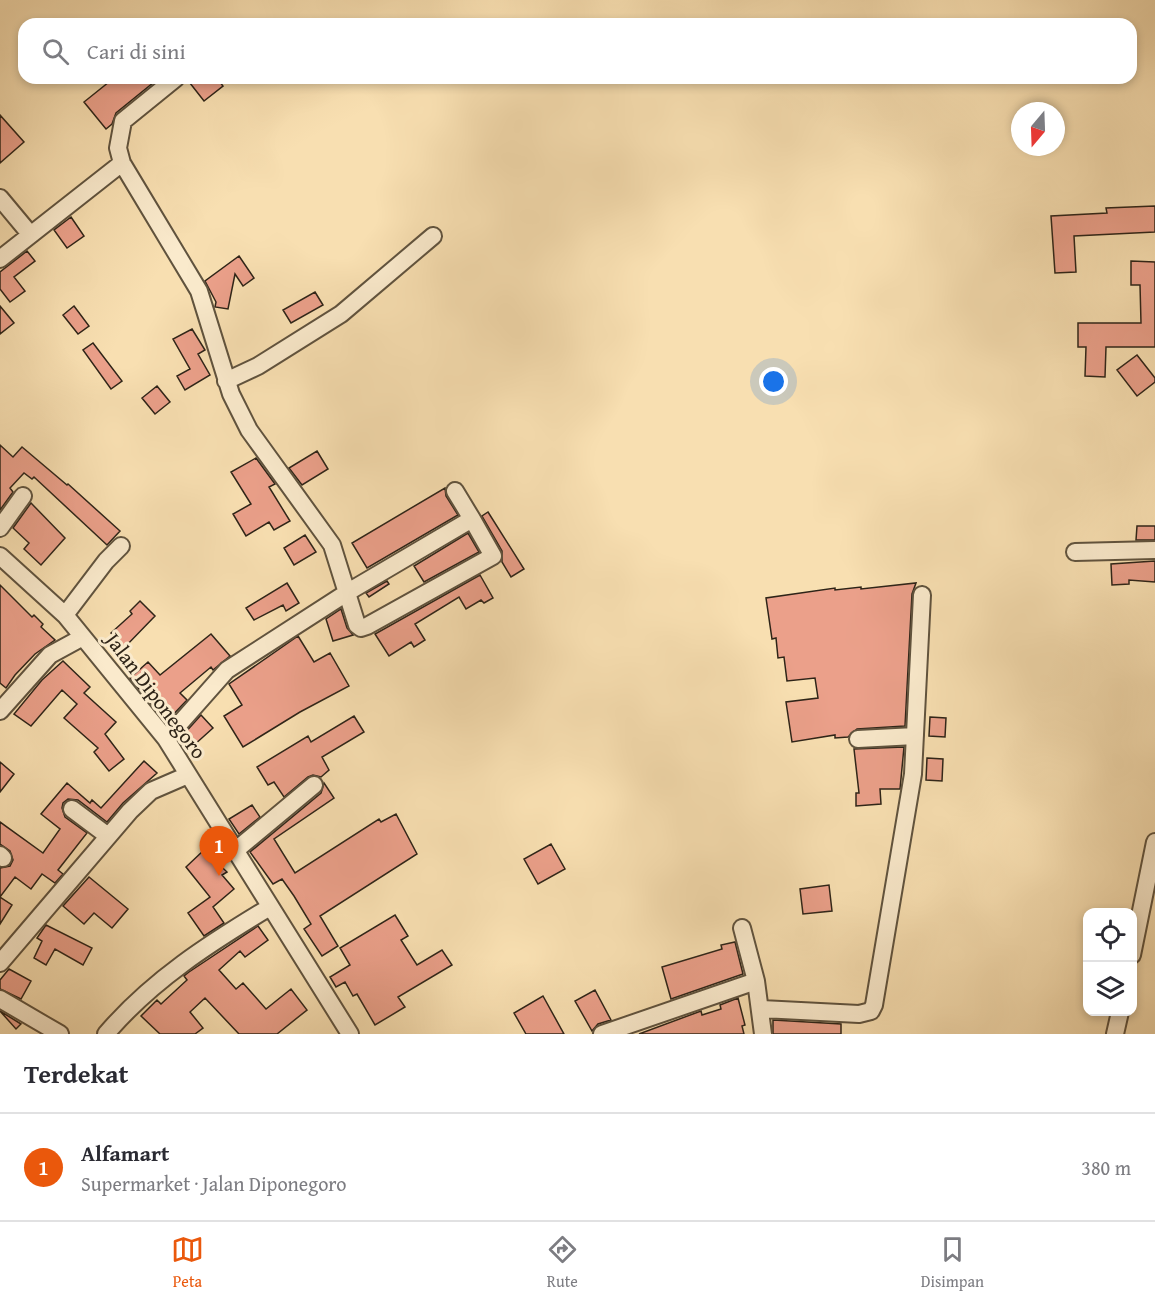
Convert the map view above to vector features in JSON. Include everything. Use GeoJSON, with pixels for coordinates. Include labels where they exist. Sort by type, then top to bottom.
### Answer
{"type":"FeatureCollection","features":[{"type":"Feature","properties":{"kind":"street"},"geometry":{"type":"LineString","coordinates":[[169,84],[123,121],[118,148],[122,163],[199,291],[226,381],[249,430],[332,545],[357,625],[361,628],[492,559],[493,553],[455,491]]}},
{"type":"Feature","properties":{"kind":"street"},"geometry":{"type":"LineString","coordinates":[[0,259],[122,163]]}},
{"type":"Feature","properties":{"kind":"street"},"geometry":{"type":"LineString","coordinates":[[0,198],[30,234]]}},
{"type":"Feature","properties":{"kind":"street"},"geometry":{"type":"LineString","coordinates":[[226,381],[258,366],[341,314],[433,236]]}},
{"type":"Feature","properties":{"kind":"street"},"geometry":{"type":"LineString","coordinates":[[0,528],[23,496]]}},
{"type":"Feature","properties":{"kind":"street"},"geometry":{"type":"LineString","coordinates":[[166,739],[227,670],[348,592],[472,519]]}},
{"type":"Feature","properties":{"kind":"street"},"geometry":{"type":"LineString","coordinates":[[64,615],[106,561],[121,546]]}},
{"type":"Feature","properties":{"kind":"street"},"geometry":{"type":"LineString","coordinates":[[1075,552],[1155,550]]}},
{"type":"Feature","properties":{"kind":"street","name":"Jalan Diponegoro"},"geometry":{"type":"LineString","coordinates":[[0,556],[64,615],[166,739],[350,1034]]}},
{"type":"Feature","properties":{"kind":"street"},"geometry":{"type":"LineString","coordinates":[[761,1009],[859,1014],[873,1009],[905,834],[915,736],[922,595]]}},
{"type":"Feature","properties":{"kind":"street"},"geometry":{"type":"LineString","coordinates":[[0,711],[50,655],[83,637]]}},
{"type":"Feature","properties":{"kind":"street"},"geometry":{"type":"LineString","coordinates":[[858,740],[915,736]]}},
{"type":"Feature","properties":{"kind":"street"},"geometry":{"type":"LineString","coordinates":[[0,963],[108,836],[151,791],[188,775]]}},
{"type":"Feature","properties":{"kind":"street"},"geometry":{"type":"LineString","coordinates":[[236,850],[314,785]]}},
{"type":"Feature","properties":{"kind":"street"},"geometry":{"type":"LineString","coordinates":[[72,809],[108,836]]}},
{"type":"Feature","properties":{"kind":"street"},"geometry":{"type":"LineString","coordinates":[[1137,930],[1155,842]]}},
{"type":"Feature","properties":{"kind":"street"},"geometry":{"type":"LineString","coordinates":[[106,1034],[142,998],[192,956],[270,907]]}},
{"type":"Feature","properties":{"kind":"street"},"geometry":{"type":"LineString","coordinates":[[742,928],[756,981],[763,1034]]}},
{"type":"Feature","properties":{"kind":"street"},"geometry":{"type":"LineString","coordinates":[[602,1034],[756,981]]}},
{"type":"Feature","properties":{"kind":"street"},"geometry":{"type":"LineString","coordinates":[[0,999],[60,1034]]}},
{"type":"Feature","properties":{"kind":"street"},"geometry":{"type":"LineString","coordinates":[[1115,1034],[1119,1016]]}},
{"type":"Feature","properties":{"kind":"building"},"geometry":{"type":"Polygon","coordinates":[[[106,84],[152,84],[116,113],[112,124],[106,129],[84,102],[106,84]]]}},
{"type":"Feature","properties":{"kind":"building"},"geometry":{"type":"Polygon","coordinates":[[[191,84],[222,84],[223,86],[204,101],[191,84]]]}},
{"type":"Feature","properties":{"kind":"building"},"geometry":{"type":"Polygon","coordinates":[[[0,115],[24,142],[0,163],[0,115]]]}},
{"type":"Feature","properties":{"kind":"building"},"geometry":{"type":"Polygon","coordinates":[[[1155,206],[1155,232],[1074,236],[1076,272],[1055,273],[1051,216],[1107,213],[1106,208],[1155,206]]]}},
{"type":"Feature","properties":{"kind":"building"},"geometry":{"type":"Polygon","coordinates":[[[71,217],[84,236],[67,248],[54,230],[71,217]]]}},
{"type":"Feature","properties":{"kind":"building"},"geometry":{"type":"Polygon","coordinates":[[[27,251],[35,261],[14,277],[25,291],[10,302],[0,289],[0,272],[27,251]]]}},
{"type":"Feature","properties":{"kind":"building"},"geometry":{"type":"Polygon","coordinates":[[[239,256],[254,278],[243,286],[235,274],[228,309],[215,307],[216,302],[205,281],[239,256]]]}},
{"type":"Feature","properties":{"kind":"building"},"geometry":{"type":"Polygon","coordinates":[[[1131,261],[1155,262],[1155,347],[1106,347],[1105,377],[1085,376],[1086,347],[1078,347],[1078,323],[1141,323],[1140,285],[1131,285],[1131,261]]]}},
{"type":"Feature","properties":{"kind":"building"},"geometry":{"type":"Polygon","coordinates":[[[315,292],[323,305],[291,323],[283,310],[315,292]]]}},
{"type":"Feature","properties":{"kind":"building"},"geometry":{"type":"Polygon","coordinates":[[[0,306],[14,323],[0,334],[0,306]]]}},
{"type":"Feature","properties":{"kind":"building"},"geometry":{"type":"Polygon","coordinates":[[[74,306],[89,326],[78,334],[63,315],[74,306]]]}},
{"type":"Feature","properties":{"kind":"building"},"geometry":{"type":"Polygon","coordinates":[[[192,329],[205,350],[198,354],[210,375],[185,390],[177,376],[190,369],[173,339],[192,329]]]}},
{"type":"Feature","properties":{"kind":"building"},"geometry":{"type":"Polygon","coordinates":[[[93,343],[122,381],[111,389],[83,350],[93,343]]]}},
{"type":"Feature","properties":{"kind":"building"},"geometry":{"type":"Polygon","coordinates":[[[1137,355],[1155,378],[1155,382],[1137,396],[1117,370],[1137,355]]]}},
{"type":"Feature","properties":{"kind":"building"},"geometry":{"type":"Polygon","coordinates":[[[157,386],[170,402],[155,414],[142,398],[157,386]]]}},
{"type":"Feature","properties":{"kind":"building"},"geometry":{"type":"Polygon","coordinates":[[[0,445],[13,457],[22,447],[68,484],[120,531],[107,545],[34,477],[32,479],[24,473],[10,488],[13,492],[0,510],[0,445]]]}},
{"type":"Feature","properties":{"kind":"building"},"geometry":{"type":"Polygon","coordinates":[[[317,451],[328,469],[302,485],[289,468],[317,451]]]}},
{"type":"Feature","properties":{"kind":"building"},"geometry":{"type":"Polygon","coordinates":[[[256,458],[275,484],[269,487],[290,521],[274,530],[269,522],[246,536],[233,514],[251,504],[231,472],[256,458]]]}},
{"type":"Feature","properties":{"kind":"building"},"geometry":{"type":"Polygon","coordinates":[[[445,488],[446,496],[458,515],[367,568],[352,543],[445,488]]]}},
{"type":"Feature","properties":{"kind":"building"},"geometry":{"type":"Polygon","coordinates":[[[31,503],[65,538],[41,565],[24,549],[29,543],[13,528],[31,503]]]}},
{"type":"Feature","properties":{"kind":"building"},"geometry":{"type":"Polygon","coordinates":[[[488,512],[524,569],[511,577],[502,562],[502,551],[482,516],[488,512]]]}},
{"type":"Feature","properties":{"kind":"building"},"geometry":{"type":"Polygon","coordinates":[[[1137,526],[1155,526],[1155,540],[1136,540],[1137,526]]]}},
{"type":"Feature","properties":{"kind":"building"},"geometry":{"type":"Polygon","coordinates":[[[468,533],[479,552],[424,582],[414,566],[468,533]]]}},
{"type":"Feature","properties":{"kind":"building"},"geometry":{"type":"Polygon","coordinates":[[[305,535],[316,552],[294,565],[284,548],[305,535]]]}},
{"type":"Feature","properties":{"kind":"building"},"geometry":{"type":"Polygon","coordinates":[[[1155,561],[1155,582],[1129,580],[1129,584],[1112,585],[1111,564],[1155,561]]]}},
{"type":"Feature","properties":{"kind":"building"},"geometry":{"type":"Polygon","coordinates":[[[480,575],[493,598],[484,603],[481,600],[466,609],[459,597],[415,624],[425,640],[414,647],[411,642],[389,656],[375,634],[480,575]]]}},
{"type":"Feature","properties":{"kind":"building"},"geometry":{"type":"Polygon","coordinates":[[[387,581],[389,584],[369,597],[366,593],[387,581]]]}},
{"type":"Feature","properties":{"kind":"building"},"geometry":{"type":"Polygon","coordinates":[[[287,583],[299,603],[286,611],[283,605],[254,620],[246,608],[287,583]]]}},
{"type":"Feature","properties":{"kind":"building"},"geometry":{"type":"Polygon","coordinates":[[[916,583],[912,594],[905,726],[857,729],[848,737],[835,738],[835,735],[792,742],[786,702],[818,698],[815,678],[787,681],[784,657],[778,658],[776,638],[772,639],[766,598],[835,588],[835,590],[861,587],[861,589],[916,583]]]}},
{"type":"Feature","properties":{"kind":"building"},"geometry":{"type":"Polygon","coordinates":[[[0,585],[32,617],[34,615],[43,624],[41,627],[55,640],[35,654],[6,688],[0,683],[0,585]]]}},
{"type":"Feature","properties":{"kind":"building"},"geometry":{"type":"Polygon","coordinates":[[[140,601],[155,616],[124,648],[111,633],[132,614],[130,611],[140,601]]]}},
{"type":"Feature","properties":{"kind":"building"},"geometry":{"type":"Polygon","coordinates":[[[341,609],[347,628],[353,635],[333,641],[326,619],[341,609]]]}},
{"type":"Feature","properties":{"kind":"building"},"geometry":{"type":"Polygon","coordinates":[[[211,634],[230,656],[213,670],[211,667],[180,693],[187,700],[168,720],[166,718],[164,720],[130,678],[148,662],[160,675],[211,634]]]}},
{"type":"Feature","properties":{"kind":"building"},"geometry":{"type":"Polygon","coordinates":[[[298,636],[314,662],[330,653],[349,686],[300,712],[243,747],[224,716],[242,705],[229,684],[298,636]]]}},
{"type":"Feature","properties":{"kind":"building"},"geometry":{"type":"Polygon","coordinates":[[[63,661],[90,687],[84,693],[116,722],[105,734],[124,759],[109,771],[94,752],[98,748],[64,718],[77,704],[62,690],[31,726],[14,714],[42,680],[63,661]]]}},
{"type":"Feature","properties":{"kind":"building"},"geometry":{"type":"Polygon","coordinates":[[[201,715],[213,728],[193,746],[183,735],[201,715]]]}},
{"type":"Feature","properties":{"kind":"building"},"geometry":{"type":"Polygon","coordinates":[[[354,716],[364,732],[322,757],[329,770],[321,777],[313,775],[308,777],[284,797],[274,782],[268,785],[257,767],[308,736],[311,742],[354,716]]]}},
{"type":"Feature","properties":{"kind":"building"},"geometry":{"type":"Polygon","coordinates":[[[930,717],[946,718],[945,737],[929,736],[930,717]]]}},
{"type":"Feature","properties":{"kind":"building"},"geometry":{"type":"Polygon","coordinates":[[[904,747],[900,789],[880,789],[881,804],[856,806],[856,793],[859,793],[854,749],[904,747]]]}},
{"type":"Feature","properties":{"kind":"building"},"geometry":{"type":"Polygon","coordinates":[[[927,758],[943,759],[942,781],[926,780],[927,758]]]}},
{"type":"Feature","properties":{"kind":"building"},"geometry":{"type":"Polygon","coordinates":[[[144,761],[157,773],[123,803],[107,822],[78,800],[68,799],[63,803],[65,817],[87,833],[58,870],[63,874],[55,883],[42,874],[31,889],[15,877],[0,897],[0,868],[10,866],[13,860],[10,851],[0,844],[0,822],[43,853],[60,829],[41,814],[67,783],[90,803],[92,800],[101,808],[144,761]]]}},
{"type":"Feature","properties":{"kind":"building"},"geometry":{"type":"Polygon","coordinates":[[[0,762],[14,774],[0,792],[0,762]]]}},
{"type":"Feature","properties":{"kind":"building"},"geometry":{"type":"Polygon","coordinates":[[[324,783],[334,798],[274,839],[295,873],[379,819],[381,822],[396,814],[417,854],[320,916],[338,946],[322,956],[304,929],[311,924],[294,896],[282,879],[273,884],[250,852],[321,793],[324,783]]]}},
{"type":"Feature","properties":{"kind":"building"},"geometry":{"type":"Polygon","coordinates":[[[252,805],[260,817],[239,834],[229,819],[252,805]]]}},
{"type":"Feature","properties":{"kind":"building"},"geometry":{"type":"Polygon","coordinates":[[[551,844],[565,869],[538,884],[524,859],[551,844]]]}},
{"type":"Feature","properties":{"kind":"building"},"geometry":{"type":"Polygon","coordinates":[[[204,850],[227,872],[222,875],[234,889],[213,907],[224,923],[204,936],[188,913],[210,897],[186,867],[204,850]]]}},
{"type":"Feature","properties":{"kind":"building"},"geometry":{"type":"Polygon","coordinates":[[[89,877],[128,909],[112,928],[94,913],[84,924],[63,906],[89,877]]]}},
{"type":"Feature","properties":{"kind":"building"},"geometry":{"type":"Polygon","coordinates":[[[829,885],[832,911],[803,914],[800,889],[829,885]]]}},
{"type":"Feature","properties":{"kind":"building"},"geometry":{"type":"Polygon","coordinates":[[[0,897],[12,905],[0,924],[0,897]]]}},
{"type":"Feature","properties":{"kind":"building"},"geometry":{"type":"Polygon","coordinates":[[[395,915],[408,936],[401,940],[417,965],[442,950],[452,965],[398,997],[405,1007],[375,1025],[357,994],[353,996],[345,982],[336,987],[330,977],[350,965],[340,948],[395,915]]]}},
{"type":"Feature","properties":{"kind":"building"},"geometry":{"type":"Polygon","coordinates":[[[46,925],[92,948],[83,965],[55,949],[46,965],[34,958],[42,941],[37,938],[46,925]]]}},
{"type":"Feature","properties":{"kind":"building"},"geometry":{"type":"Polygon","coordinates":[[[258,926],[268,940],[245,957],[240,951],[219,970],[236,989],[243,983],[266,1009],[291,989],[307,1010],[277,1034],[239,1034],[205,998],[190,1012],[203,1028],[195,1034],[160,1034],[141,1016],[157,1000],[161,1004],[187,980],[184,976],[189,972],[258,926]]]}},
{"type":"Feature","properties":{"kind":"building"},"geometry":{"type":"Polygon","coordinates":[[[735,942],[743,974],[671,999],[662,967],[722,949],[721,945],[735,942]]]}},
{"type":"Feature","properties":{"kind":"building"},"geometry":{"type":"Polygon","coordinates":[[[9,969],[31,981],[21,999],[0,989],[0,980],[9,969]]]}},
{"type":"Feature","properties":{"kind":"building"},"geometry":{"type":"Polygon","coordinates":[[[595,990],[611,1020],[598,1024],[592,1031],[575,1001],[595,990]]]}},
{"type":"Feature","properties":{"kind":"building"},"geometry":{"type":"Polygon","coordinates":[[[543,996],[564,1034],[526,1034],[514,1013],[543,996]]]}},
{"type":"Feature","properties":{"kind":"building"},"geometry":{"type":"Polygon","coordinates":[[[738,998],[745,1025],[742,1026],[744,1034],[639,1034],[701,1011],[702,1015],[721,1009],[720,1005],[738,998]]]}},
{"type":"Feature","properties":{"kind":"building"},"geometry":{"type":"Polygon","coordinates":[[[0,1011],[21,1024],[16,1029],[0,1011]]]}},
{"type":"Feature","properties":{"kind":"building"},"geometry":{"type":"Polygon","coordinates":[[[773,1020],[841,1024],[841,1034],[773,1034],[773,1020]]]}},
{"type":"Feature","properties":{"kind":"place","name":"Alfamart"},"geometry":{"type":"Point","coordinates":[219,876]}}]}
